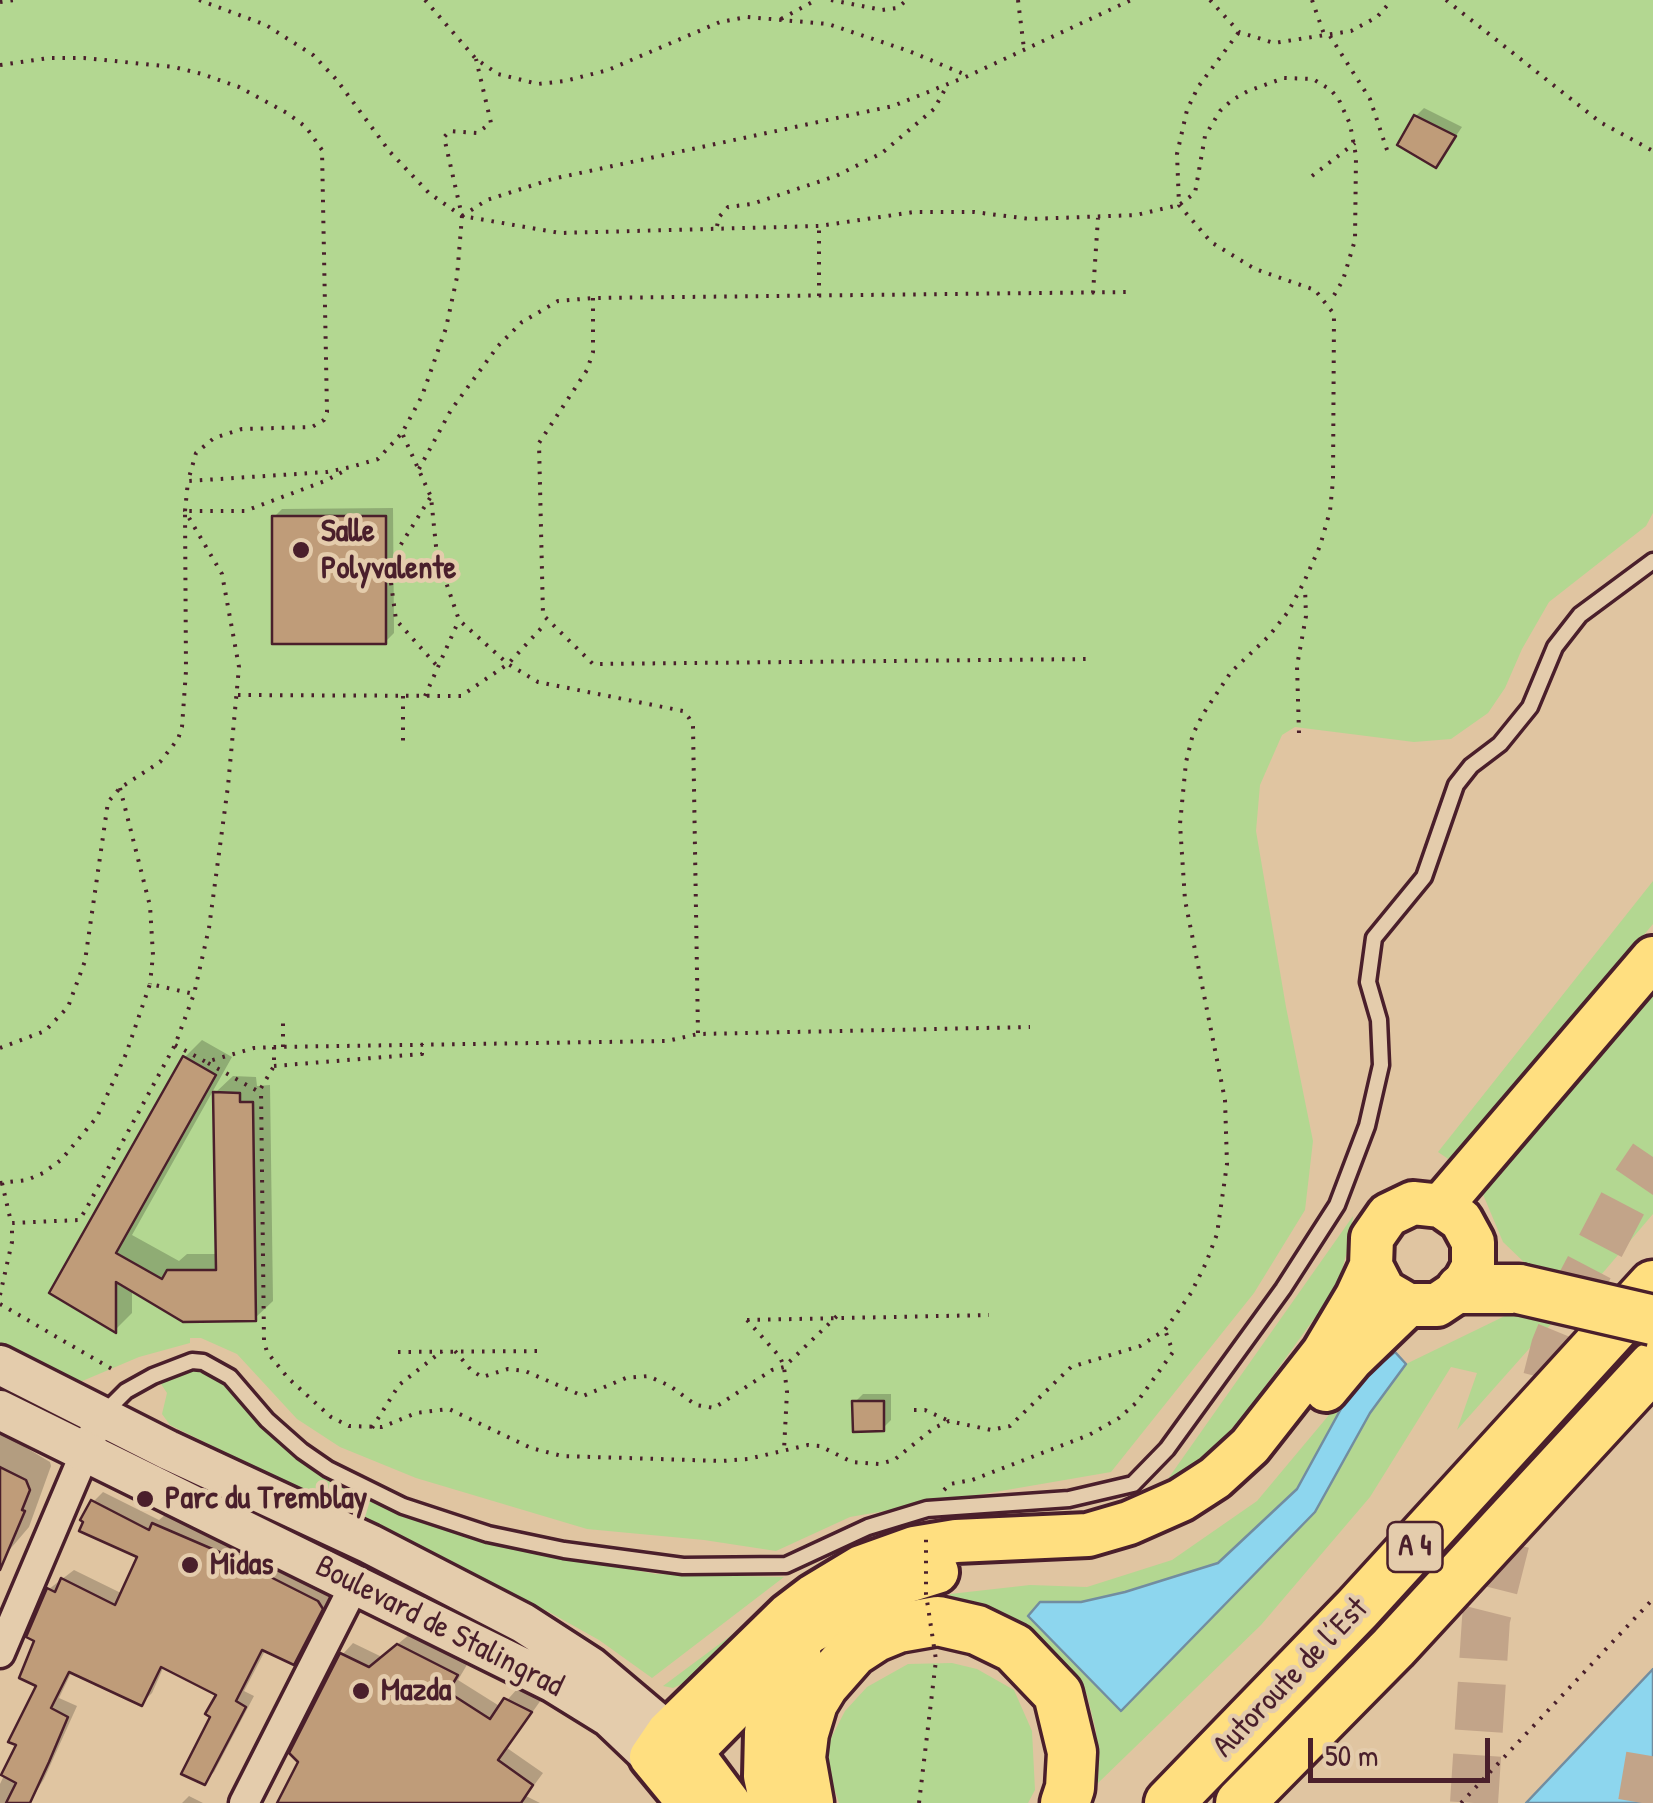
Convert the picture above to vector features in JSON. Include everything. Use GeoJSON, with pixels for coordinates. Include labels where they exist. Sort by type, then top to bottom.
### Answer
{"type":"FeatureCollection","features":[{"type":"Feature","properties":{"kind":"highway","name":"Autoroute de l’Est"},"geometry":{"type":"LineString","coordinates":[[1169,1803],[1358,1609],[1653,1285]]}},
{"type":"Feature","properties":{"kind":"highway"},"geometry":{"type":"LineString","coordinates":[[1462,1289],[1519,1289],[1653,1320]]}},
{"type":"Feature","properties":{"kind":"highway","name":"Autoroute de l’Est"},"geometry":{"type":"LineString","coordinates":[[1240,1803],[1393,1648],[1653,1366]]}},
{"type":"Feature","properties":{"kind":"highway"},"geometry":{"type":"LineString","coordinates":[[809,1803],[801,1758],[804,1733],[824,1685],[853,1652],[876,1637],[898,1628],[938,1622],[977,1630],[1014,1648],[1058,1694],[1072,1752],[1065,1803]]}},
{"type":"Feature","properties":{"kind":"main road"},"geometry":{"type":"LineString","coordinates":[[1441,1206],[1653,958]]}},
{"type":"Feature","properties":{"kind":"main road"},"geometry":{"type":"LineString","coordinates":[[676,1774],[788,1615],[837,1578],[914,1548],[956,1541],[1088,1535],[1130,1524],[1197,1491],[1235,1462],[1272,1422],[1344,1323],[1371,1266],[1372,1238],[1388,1216],[1413,1203],[1441,1206],[1461,1220],[1473,1242],[1473,1267],[1462,1289],[1437,1305],[1408,1305],[1384,1291],[1371,1266]]}},
{"type":"Feature","properties":{"kind":"main road"},"geometry":{"type":"LineString","coordinates":[[676,1774],[808,1633],[868,1597],[912,1579],[978,1566],[1054,1567],[1104,1561],[1150,1547],[1223,1508],[1248,1485],[1350,1360],[1408,1305]]}},
{"type":"Feature","properties":{"kind":"main road","name":"Boulevard de Stalingrad"},"geometry":{"type":"LineString","coordinates":[[0,1365],[370,1544],[537,1632],[591,1667],[676,1774]]}},
{"type":"Feature","properties":{"kind":"main road","name":"Boulevard de Stalingrad"},"geometry":{"type":"LineString","coordinates":[[0,1410],[579,1697],[676,1774],[730,1803]]}},
{"type":"Feature","properties":{"kind":"main road"},"geometry":{"type":"LineString","coordinates":[[770,1803],[764,1751],[772,1712],[789,1675],[828,1624]]}},
{"type":"Feature","properties":{"kind":"street"},"geometry":{"type":"LineString","coordinates":[[0,1654],[101,1416]]}},
{"type":"Feature","properties":{"kind":"street"},"geometry":{"type":"LineString","coordinates":[[244,1803],[355,1584]]}},
{"type":"Feature","properties":{"kind":"lane"},"geometry":{"type":"LineString","coordinates":[[101,1416],[126,1391],[152,1376],[192,1361],[204,1362],[230,1377],[267,1420],[302,1452],[403,1506],[488,1534],[564,1550],[683,1566],[786,1565],[868,1527],[927,1509],[1069,1498],[1133,1484],[1167,1449],[1282,1290],[1337,1205],[1367,1126],[1381,1065],[1379,1020],[1368,982],[1374,938],[1424,877],[1456,785],[1471,766],[1500,744],[1530,707],[1555,647],[1580,616],[1653,561]]}},
{"type":"Feature","properties":{"kind":"path"},"geometry":{"type":"LineString","coordinates":[[0,2],[14,0]]}},
{"type":"Feature","properties":{"kind":"path"},"geometry":{"type":"LineString","coordinates":[[199,0],[266,24],[313,55],[390,152],[430,193],[462,216],[560,232],[819,226],[929,211],[1030,219],[1136,215],[1179,205],[1198,190],[1200,150],[1220,112],[1232,100],[1268,83],[1302,78],[1324,84],[1339,100],[1355,143],[1358,227],[1343,280],[1328,304]]}},
{"type":"Feature","properties":{"kind":"path"},"geometry":{"type":"LineString","coordinates":[[425,0],[476,60],[498,74],[538,84],[608,70],[720,22],[746,16],[828,24],[909,50],[968,76]]}},
{"type":"Feature","properties":{"kind":"path"},"geometry":{"type":"LineString","coordinates":[[780,19],[816,0]]}},
{"type":"Feature","properties":{"kind":"path"},"geometry":{"type":"LineString","coordinates":[[831,0],[890,10],[908,0]]}},
{"type":"Feature","properties":{"kind":"path"},"geometry":{"type":"LineString","coordinates":[[1018,0],[1024,50]]}},
{"type":"Feature","properties":{"kind":"path"},"geometry":{"type":"LineString","coordinates":[[462,216],[487,200],[552,179],[863,114],[918,98],[1131,0]]}},
{"type":"Feature","properties":{"kind":"path"},"geometry":{"type":"LineString","coordinates":[[1210,0],[1239,32],[1274,43],[1327,36],[1365,24],[1392,0]]}},
{"type":"Feature","properties":{"kind":"path"},"geometry":{"type":"LineString","coordinates":[[1312,0],[1327,36],[1370,99],[1387,150]]}},
{"type":"Feature","properties":{"kind":"path"},"geometry":{"type":"LineString","coordinates":[[1381,0],[1388,6]]}},
{"type":"Feature","properties":{"kind":"path"},"geometry":{"type":"LineString","coordinates":[[1446,0],[1600,122],[1653,151]]}},
{"type":"Feature","properties":{"kind":"path"},"geometry":{"type":"LineString","coordinates":[[914,1410],[992,1430],[1010,1426],[1070,1367],[1140,1346],[1165,1330],[1191,1293],[1217,1234],[1227,1164],[1225,1100],[1185,900],[1180,824],[1186,762],[1203,714],[1230,672],[1270,636],[1288,612],[1320,546],[1333,480],[1336,328],[1328,304],[1315,290],[1255,270],[1212,242],[1179,205],[1177,154],[1186,110],[1198,86],[1239,32]]}},
{"type":"Feature","properties":{"kind":"path"},"geometry":{"type":"LineString","coordinates":[[0,64],[84,58],[202,74],[266,100],[306,127],[322,150],[327,412],[324,420],[312,427],[242,428],[214,438],[196,453],[185,511],[186,671],[178,740],[160,762],[112,796],[106,811],[86,961],[76,992],[58,1020],[45,1031],[0,1048]]}},
{"type":"Feature","properties":{"kind":"path"},"geometry":{"type":"LineString","coordinates":[[188,481],[351,467],[378,459],[402,434],[422,396],[446,328],[458,277],[462,216],[444,137],[450,132],[477,133],[492,123],[476,60]]}},
{"type":"Feature","properties":{"kind":"path"},"geometry":{"type":"LineString","coordinates":[[717,227],[719,217],[728,207],[752,204],[836,176],[882,153],[934,109],[948,84]]}},
{"type":"Feature","properties":{"kind":"path"},"geometry":{"type":"LineString","coordinates":[[1312,176],[1355,143]]}},
{"type":"Feature","properties":{"kind":"path"},"geometry":{"type":"LineString","coordinates":[[1094,293],[1098,218]]}},
{"type":"Feature","properties":{"kind":"path"},"geometry":{"type":"LineString","coordinates":[[819,226],[819,296]]}},
{"type":"Feature","properties":{"kind":"path"},"geometry":{"type":"LineString","coordinates":[[420,469],[472,380],[522,322],[558,301],[1130,292]]}},
{"type":"Feature","properties":{"kind":"path"},"geometry":{"type":"LineString","coordinates":[[592,298],[593,352],[587,370],[539,442],[542,615],[593,664],[1089,658]]}},
{"type":"Feature","properties":{"kind":"path"},"geometry":{"type":"LineString","coordinates":[[402,434],[431,496],[437,556],[459,620],[508,664],[538,682],[683,712],[693,726],[698,1034]]}},
{"type":"Feature","properties":{"kind":"path"},"geometry":{"type":"LineString","coordinates":[[185,511],[245,510],[325,481],[351,467]]}},
{"type":"Feature","properties":{"kind":"path"},"geometry":{"type":"LineString","coordinates":[[431,496],[400,546],[391,583],[396,620],[438,667]]}},
{"type":"Feature","properties":{"kind":"path"},"geometry":{"type":"LineString","coordinates":[[12,1223],[80,1220],[175,1045],[194,994],[216,882],[239,667],[222,574],[185,511]]}},
{"type":"Feature","properties":{"kind":"path"},"geometry":{"type":"LineString","coordinates":[[1299,732],[1297,666],[1306,616],[1304,582]]}},
{"type":"Feature","properties":{"kind":"path"},"geometry":{"type":"LineString","coordinates":[[425,696],[459,620]]}},
{"type":"Feature","properties":{"kind":"path"},"geometry":{"type":"LineString","coordinates":[[238,696],[461,696],[508,664],[547,622]]}},
{"type":"Feature","properties":{"kind":"path"},"geometry":{"type":"LineString","coordinates":[[402,696],[403,741]]}},
{"type":"Feature","properties":{"kind":"path"},"geometry":{"type":"LineString","coordinates":[[0,1294],[12,1223],[1,1183],[27,1180],[43,1173],[61,1160],[97,1117],[126,1054],[150,984],[150,906],[120,788]]}},
{"type":"Feature","properties":{"kind":"path"},"geometry":{"type":"LineString","coordinates":[[150,984],[194,994]]}},
{"type":"Feature","properties":{"kind":"path"},"geometry":{"type":"LineString","coordinates":[[283,1017],[283,1047]]}},
{"type":"Feature","properties":{"kind":"path"},"geometry":{"type":"LineString","coordinates":[[206,1062],[254,1048],[274,1047],[667,1041],[698,1034],[1030,1027]]}},
{"type":"Feature","properties":{"kind":"path"},"geometry":{"type":"LineString","coordinates":[[274,1066],[422,1054],[422,1044]]}},
{"type":"Feature","properties":{"kind":"path"},"geometry":{"type":"LineString","coordinates":[[175,1045],[261,1094]]}},
{"type":"Feature","properties":{"kind":"path"},"geometry":{"type":"LineString","coordinates":[[274,1047],[274,1066],[261,1094],[264,1340],[267,1352],[288,1378],[330,1417],[349,1426],[372,1429],[416,1413],[449,1409],[531,1448],[562,1456],[722,1461],[820,1446],[852,1462],[879,1464],[894,1460],[949,1421]]}},
{"type":"Feature","properties":{"kind":"path"},"geometry":{"type":"LineString","coordinates":[[0,1255],[9,1255]]}},
{"type":"Feature","properties":{"kind":"path"},"geometry":{"type":"LineString","coordinates":[[0,1304],[120,1374]]}},
{"type":"Feature","properties":{"kind":"path"},"geometry":{"type":"LineString","coordinates":[[784,1450],[784,1367],[780,1356],[747,1317],[990,1315]]}},
{"type":"Feature","properties":{"kind":"path"},"geometry":{"type":"LineString","coordinates":[[455,1351],[482,1377],[508,1369],[525,1370],[583,1396],[626,1378],[648,1376],[706,1408],[721,1406],[772,1370],[784,1367],[838,1316]]}},
{"type":"Feature","properties":{"kind":"path"},"geometry":{"type":"LineString","coordinates":[[918,1803],[936,1660],[926,1594],[927,1509],[950,1484],[972,1480],[1090,1435],[1119,1418],[1137,1402],[1173,1352],[1165,1330]]}},
{"type":"Feature","properties":{"kind":"path"},"geometry":{"type":"LineString","coordinates":[[372,1429],[399,1385],[442,1351]]}},
{"type":"Feature","properties":{"kind":"path"},"geometry":{"type":"LineString","coordinates":[[398,1352],[545,1351]]}},
{"type":"Feature","properties":{"kind":"path"},"geometry":{"type":"LineString","coordinates":[[1461,1803],[1653,1599]]}},
{"type":"Feature","properties":{"kind":"green space"},"geometry":{"type":"Polygon","coordinates":[[[0,0],[1653,0],[1653,513],[1646,526],[1549,602],[1488,713],[1451,739],[1414,742],[1295,727],[1282,735],[1260,785],[1256,831],[1313,1141],[1305,1210],[1254,1293],[1111,1472],[850,1517],[776,1551],[587,1529],[416,1478],[340,1447],[297,1419],[237,1354],[201,1338],[190,1338],[190,1343],[139,1357],[80,1382],[0,1344],[0,0]]]}},
{"type":"Feature","properties":{"kind":"green space"},"geometry":{"type":"Polygon","coordinates":[[[1653,881],[1653,924],[1454,1163],[1438,1152],[1653,881]]]}},
{"type":"Feature","properties":{"kind":"green space"},"geometry":{"type":"Polygon","coordinates":[[[1653,980],[1653,1214],[1595,1282],[1527,1265],[1503,1242],[1482,1192],[1653,980]]]}},
{"type":"Feature","properties":{"kind":"green space"},"geometry":{"type":"Polygon","coordinates":[[[1353,1216],[1337,1287],[1248,1410],[1205,1459],[1158,1493],[1353,1216]]]}},
{"type":"Feature","properties":{"kind":"green space"},"geometry":{"type":"Polygon","coordinates":[[[1509,1314],[1552,1323],[1457,1430],[1477,1373],[1451,1367],[1370,1497],[1261,1625],[1097,1784],[1096,1731],[1087,1695],[1063,1662],[1024,1629],[951,1603],[950,1594],[1030,1585],[1087,1587],[1172,1560],[1257,1501],[1354,1385],[1395,1352],[1406,1364],[1509,1314]]]}},
{"type":"Feature","properties":{"kind":"green space"},"geometry":{"type":"Polygon","coordinates":[[[189,1370],[216,1375],[227,1383],[273,1436],[315,1469],[378,1502],[434,1524],[559,1556],[656,1574],[784,1577],[652,1678],[599,1640],[549,1612],[170,1425],[162,1414],[167,1393],[161,1384],[171,1375],[189,1370]]]}},
{"type":"Feature","properties":{"kind":"green space"},"geometry":{"type":"Polygon","coordinates":[[[749,1622],[705,1673],[673,1688],[663,1686],[749,1622]]]}},
{"type":"Feature","properties":{"kind":"green space"},"geometry":{"type":"Polygon","coordinates":[[[952,1663],[977,1669],[1014,1690],[1032,1731],[1035,1790],[1028,1803],[839,1803],[830,1777],[828,1744],[845,1711],[867,1687],[908,1664],[952,1663]]]}},
{"type":"Feature","properties":{"kind":"water"},"geometry":{"type":"Polygon","coordinates":[[[1395,1352],[1406,1364],[1370,1413],[1315,1512],[1121,1711],[1028,1616],[1040,1602],[1081,1602],[1218,1563],[1297,1489],[1354,1385],[1395,1352]]]}},
{"type":"Feature","properties":{"kind":"water"},"geometry":{"type":"Polygon","coordinates":[[[1653,1669],[1653,1803],[1526,1803],[1653,1669]]]}},
{"type":"Feature","properties":{"kind":"building"},"geometry":{"type":"Polygon","coordinates":[[[1414,115],[1456,136],[1436,168],[1397,145],[1414,115]]]}},
{"type":"Feature","properties":{"kind":"building"},"geometry":{"type":"Polygon","coordinates":[[[272,516],[386,516],[386,644],[272,644],[272,516]]]}},
{"type":"Feature","properties":{"kind":"building"},"geometry":{"type":"Polygon","coordinates":[[[183,1056],[216,1075],[116,1253],[162,1279],[167,1270],[216,1270],[213,1092],[240,1093],[240,1102],[253,1102],[256,1321],[183,1322],[116,1282],[116,1333],[49,1293],[183,1056]]]}},
{"type":"Feature","properties":{"kind":"building"},"geometry":{"type":"Polygon","coordinates":[[[852,1401],[884,1401],[884,1431],[853,1432],[852,1401]]]}},
{"type":"Feature","properties":{"kind":"building"},"geometry":{"type":"Polygon","coordinates":[[[0,1467],[26,1480],[30,1490],[0,1570],[0,1467]]]}},
{"type":"Feature","properties":{"kind":"building"},"geometry":{"type":"Polygon","coordinates":[[[91,1500],[149,1530],[152,1523],[231,1557],[318,1601],[323,1609],[294,1665],[262,1650],[236,1701],[246,1707],[205,1785],[181,1774],[210,1717],[205,1714],[216,1695],[161,1667],[142,1706],[69,1672],[51,1708],[68,1717],[30,1803],[6,1803],[16,1783],[1,1775],[16,1745],[8,1742],[36,1686],[19,1678],[34,1641],[26,1637],[47,1588],[55,1592],[61,1578],[115,1605],[137,1557],[79,1531],[83,1522],[80,1520],[91,1500]]]}},
{"type":"Feature","properties":{"kind":"building"},"geometry":{"type":"Polygon","coordinates":[[[397,1644],[458,1675],[448,1692],[490,1719],[504,1698],[532,1712],[498,1760],[533,1785],[521,1803],[277,1803],[298,1762],[289,1753],[340,1653],[369,1667],[397,1644]]]}},
{"type":"Feature","properties":{"kind":"tunnel"},"geometry":{"type":"LineString","coordinates":[[1474,1803],[1486,1619],[1555,1347],[1581,1283],[1626,1197],[1653,1157]]}},
{"type":"Feature","properties":{"kind":"tunnel"},"geometry":{"type":"LineString","coordinates":[[1642,1803],[1653,1738]]}},
{"type":"Feature","properties":{"kind":"place","name":"Salle Polyvalente"},"geometry":{"type":"Point","coordinates":[301,550]}},
{"type":"Feature","properties":{"kind":"place","name":"Parc du Tremblay"},"geometry":{"type":"Point","coordinates":[145,1499]}},
{"type":"Feature","properties":{"kind":"place","name":"Midas"},"geometry":{"type":"Point","coordinates":[190,1565]}},
{"type":"Feature","properties":{"kind":"place","name":"Mazda"},"geometry":{"type":"Point","coordinates":[361,1691]}}]}
